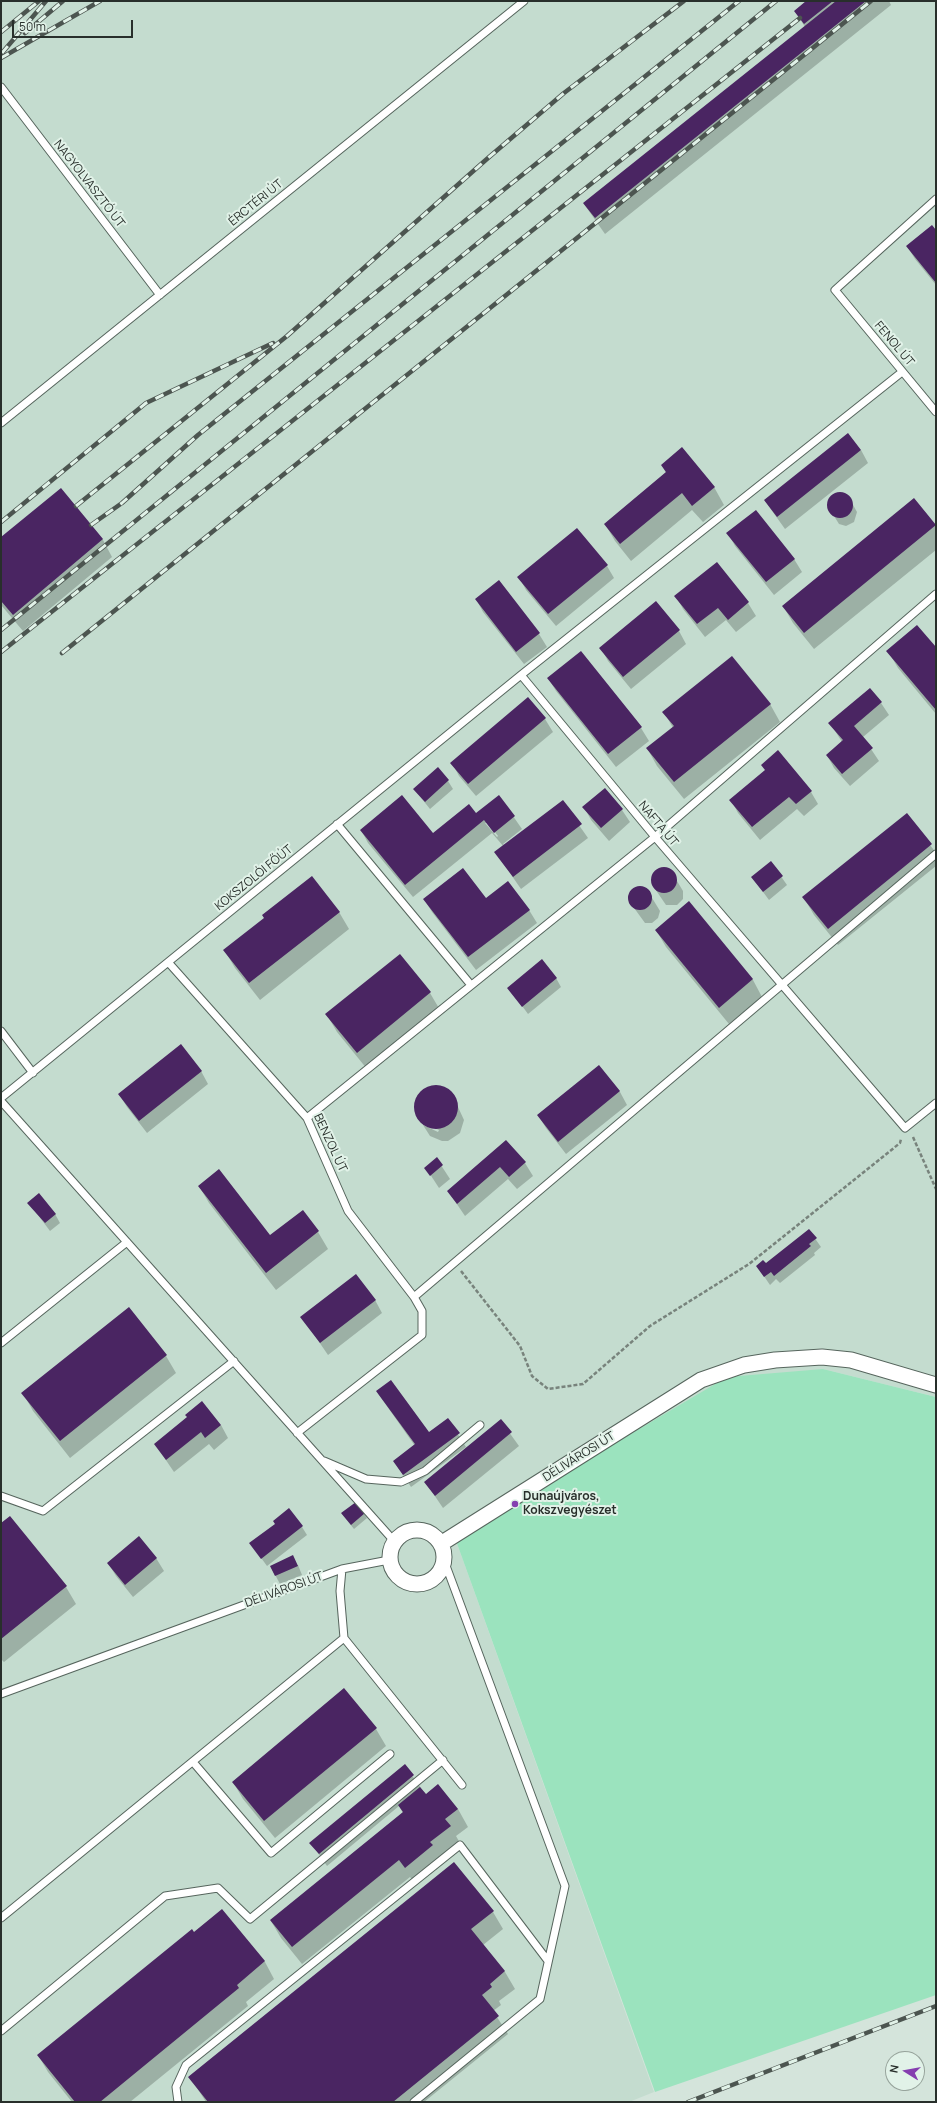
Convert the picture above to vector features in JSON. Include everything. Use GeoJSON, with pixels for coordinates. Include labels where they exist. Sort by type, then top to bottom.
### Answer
{"type":"FeatureCollection","features":[{"type":"Feature","properties":{"kind":"street","name":"DÉLIVÁROSI ÚT"},"geometry":{"type":"LineString","coordinates":[[442,1544],[701,1380],[744,1365],[774,1360],[822,1357],[851,1360],[936,1385]]}},
{"type":"Feature","properties":{"kind":"street"},"geometry":{"type":"LineString","coordinates":[[409,1530],[428,1530],[442,1544],[445,1563],[434,1579],[416,1585],[398,1577],[389,1560],[394,1541],[409,1530]]}},
{"type":"Feature","properties":{"kind":"lane","name":"ÉRCTÉRI ÚT"},"geometry":{"type":"LineString","coordinates":[[1,423],[524,1]]}},
{"type":"Feature","properties":{"kind":"lane","name":"NAGYOLVASZTÓ ÚT"},"geometry":{"type":"LineString","coordinates":[[1,87],[160,294]]}},
{"type":"Feature","properties":{"kind":"lane","name":"FENOL ÚT"},"geometry":{"type":"LineString","coordinates":[[936,198],[835,290],[936,412]]}},
{"type":"Feature","properties":{"kind":"lane","name":"KOKSZOLÓI FŐÚT"},"geometry":{"type":"LineString","coordinates":[[1,1100],[521,675],[902,372]]}},
{"type":"Feature","properties":{"kind":"lane"},"geometry":{"type":"LineString","coordinates":[[307,1118],[655,837],[936,594]]}},
{"type":"Feature","properties":{"kind":"lane","name":"NAFTA ÚT"},"geometry":{"type":"LineString","coordinates":[[521,675],[655,837],[904,1128]]}},
{"type":"Feature","properties":{"kind":"lane"},"geometry":{"type":"LineString","coordinates":[[337,824],[471,985]]}},
{"type":"Feature","properties":{"kind":"lane"},"geometry":{"type":"LineString","coordinates":[[414,1297],[936,854]]}},
{"type":"Feature","properties":{"kind":"lane","name":"BENZOL ÚT"},"geometry":{"type":"LineString","coordinates":[[168,962],[307,1118],[348,1211],[414,1297],[422,1311],[422,1335],[297,1433]]}},
{"type":"Feature","properties":{"kind":"lane"},"geometry":{"type":"LineString","coordinates":[[1,1031],[33,1073]]}},
{"type":"Feature","properties":{"kind":"lane"},"geometry":{"type":"LineString","coordinates":[[1,1100],[394,1541]]}},
{"type":"Feature","properties":{"kind":"lane"},"geometry":{"type":"LineString","coordinates":[[904,1128],[936,1103]]}},
{"type":"Feature","properties":{"kind":"lane"},"geometry":{"type":"LineString","coordinates":[[1,1343],[127,1242]]}},
{"type":"Feature","properties":{"kind":"lane"},"geometry":{"type":"LineString","coordinates":[[1,1496],[43,1511],[234,1361]]}},
{"type":"Feature","properties":{"kind":"lane"},"geometry":{"type":"LineString","coordinates":[[322,1460],[366,1479],[401,1482],[425,1471],[480,1425]]}},
{"type":"Feature","properties":{"kind":"lane","name":"DÉLIVÁROSI ÚT"},"geometry":{"type":"LineString","coordinates":[[1,1694],[342,1569],[389,1560]]}},
{"type":"Feature","properties":{"kind":"lane"},"geometry":{"type":"LineString","coordinates":[[414,2102],[540,1999],[565,1886],[445,1563]]}},
{"type":"Feature","properties":{"kind":"lane"},"geometry":{"type":"LineString","coordinates":[[342,1569],[340,1592],[344,1638],[462,1785]]}},
{"type":"Feature","properties":{"kind":"lane"},"geometry":{"type":"LineString","coordinates":[[1,1918],[344,1638]]}},
{"type":"Feature","properties":{"kind":"lane"},"geometry":{"type":"LineString","coordinates":[[193,1762],[271,1853],[390,1754]]}},
{"type":"Feature","properties":{"kind":"lane"},"geometry":{"type":"LineString","coordinates":[[1,2032],[165,1896],[218,1888],[250,1919],[443,1760]]}},
{"type":"Feature","properties":{"kind":"lane"},"geometry":{"type":"LineString","coordinates":[[178,2102],[176,2087],[186,2065],[460,1845],[548,1961]]}},
{"type":"Feature","properties":{"kind":"path"},"geometry":{"type":"LineString","coordinates":[[904,1128],[913,1137],[936,1189]]}},
{"type":"Feature","properties":{"kind":"path"},"geometry":{"type":"LineString","coordinates":[[454,1263],[520,1346],[532,1376],[548,1389],[583,1384],[650,1326],[749,1264],[900,1143],[904,1128]]}},
{"type":"Feature","properties":{"kind":"shaded area"},"geometry":{"type":"Polygon","coordinates":[[[1,1],[936,1],[936,1397],[823,1369],[455,1538],[654,2092],[629,2102],[1,2102],[1,1]]]}},
{"type":"Feature","properties":{"kind":"green space"},"geometry":{"type":"Polygon","coordinates":[[[823,1369],[936,1397],[936,1995],[655,2092],[455,1538],[727,1377],[823,1369]]]}},
{"type":"Feature","properties":{"kind":"building"},"geometry":{"type":"Polygon","coordinates":[[[806,1],[833,1],[804,24],[794,11],[806,1]]]}},
{"type":"Feature","properties":{"kind":"building"},"geometry":{"type":"Polygon","coordinates":[[[836,1],[866,1],[595,218],[583,203],[836,1]]]}},
{"type":"Feature","properties":{"kind":"building"},"geometry":{"type":"Polygon","coordinates":[[[932,225],[936,230],[936,283],[906,246],[932,225]]]}},
{"type":"Feature","properties":{"kind":"building"},"geometry":{"type":"Polygon","coordinates":[[[848,433],[861,450],[777,517],[764,500],[848,433]]]}},
{"type":"Feature","properties":{"kind":"building"},"geometry":{"type":"Polygon","coordinates":[[[682,447],[715,487],[692,506],[682,493],[620,544],[604,524],[666,472],[661,465],[682,447]]]}},
{"type":"Feature","properties":{"kind":"building"},"geometry":{"type":"Polygon","coordinates":[[[61,488],[103,539],[13,615],[1,601],[1,537],[61,488]]]}},
{"type":"Feature","properties":{"kind":"building"},"geometry":{"type":"Polygon","coordinates":[[[840,492],[849,496],[853,505],[849,514],[840,518],[831,514],[827,505],[831,496],[840,492]]]}},
{"type":"Feature","properties":{"kind":"building"},"geometry":{"type":"Polygon","coordinates":[[[914,498],[936,525],[804,633],[782,606],[914,498]]]}},
{"type":"Feature","properties":{"kind":"building"},"geometry":{"type":"Polygon","coordinates":[[[756,510],[795,559],[766,582],[726,533],[756,510]]]}},
{"type":"Feature","properties":{"kind":"building"},"geometry":{"type":"Polygon","coordinates":[[[577,528],[608,565],[548,614],[517,577],[577,528]]]}},
{"type":"Feature","properties":{"kind":"building"},"geometry":{"type":"Polygon","coordinates":[[[717,562],[749,602],[728,620],[718,608],[697,624],[674,596],[717,562]]]}},
{"type":"Feature","properties":{"kind":"building"},"geometry":{"type":"Polygon","coordinates":[[[499,580],[540,633],[516,652],[475,599],[499,580]]]}},
{"type":"Feature","properties":{"kind":"building"},"geometry":{"type":"Polygon","coordinates":[[[656,601],[680,630],[623,677],[599,648],[656,601]]]}},
{"type":"Feature","properties":{"kind":"building"},"geometry":{"type":"Polygon","coordinates":[[[917,625],[936,647],[936,710],[886,651],[917,625]]]}},
{"type":"Feature","properties":{"kind":"building"},"geometry":{"type":"Polygon","coordinates":[[[581,651],[642,727],[608,754],[547,678],[581,651]]]}},
{"type":"Feature","properties":{"kind":"building"},"geometry":{"type":"Polygon","coordinates":[[[732,656],[771,704],[674,782],[646,748],[674,726],[662,712],[732,656]]]}},
{"type":"Feature","properties":{"kind":"building"},"geometry":{"type":"Polygon","coordinates":[[[870,688],[882,702],[854,726],[873,748],[842,774],[826,755],[843,740],[828,723],[870,688]]]}},
{"type":"Feature","properties":{"kind":"building"},"geometry":{"type":"Polygon","coordinates":[[[528,697],[546,718],[468,784],[450,763],[528,697]]]}},
{"type":"Feature","properties":{"kind":"building"},"geometry":{"type":"Polygon","coordinates":[[[778,750],[812,791],[796,804],[789,797],[752,827],[729,800],[765,770],[761,765],[778,750]]]}},
{"type":"Feature","properties":{"kind":"building"},"geometry":{"type":"Polygon","coordinates":[[[438,767],[449,780],[425,802],[413,789],[438,767]]]}},
{"type":"Feature","properties":{"kind":"building"},"geometry":{"type":"Polygon","coordinates":[[[605,788],[623,809],[601,828],[582,807],[605,788]]]}},
{"type":"Feature","properties":{"kind":"building"},"geometry":{"type":"Polygon","coordinates":[[[402,795],[433,833],[469,804],[476,813],[499,795],[515,816],[494,833],[484,820],[405,885],[360,830],[402,795]]]}},
{"type":"Feature","properties":{"kind":"building"},"geometry":{"type":"Polygon","coordinates":[[[563,800],[582,824],[513,877],[494,852],[563,800]]]}},
{"type":"Feature","properties":{"kind":"building"},"geometry":{"type":"Polygon","coordinates":[[[907,813],[932,844],[828,929],[802,897],[907,813]]]}},
{"type":"Feature","properties":{"kind":"building"},"geometry":{"type":"Polygon","coordinates":[[[771,861],[783,876],[763,892],[751,877],[771,861]]]}},
{"type":"Feature","properties":{"kind":"building"},"geometry":{"type":"Polygon","coordinates":[[[664,867],[673,871],[677,880],[673,889],[664,893],[655,889],[651,880],[655,871],[664,867]]]}},
{"type":"Feature","properties":{"kind":"building"},"geometry":{"type":"Polygon","coordinates":[[[463,868],[486,898],[508,881],[530,910],[468,957],[423,899],[463,868]]]}},
{"type":"Feature","properties":{"kind":"building"},"geometry":{"type":"Polygon","coordinates":[[[312,876],[340,912],[249,983],[223,950],[264,918],[262,915],[312,876]]]}},
{"type":"Feature","properties":{"kind":"building"},"geometry":{"type":"Polygon","coordinates":[[[635,886],[645,886],[652,893],[652,903],[645,910],[635,910],[628,903],[628,893],[635,886]]]}},
{"type":"Feature","properties":{"kind":"building"},"geometry":{"type":"Polygon","coordinates":[[[689,901],[753,979],[719,1008],[655,930],[689,901]]]}},
{"type":"Feature","properties":{"kind":"building"},"geometry":{"type":"Polygon","coordinates":[[[400,954],[431,992],[357,1053],[325,1014],[400,954]]]}},
{"type":"Feature","properties":{"kind":"building"},"geometry":{"type":"Polygon","coordinates":[[[542,959],[557,978],[522,1007],[507,988],[542,959]]]}},
{"type":"Feature","properties":{"kind":"building"},"geometry":{"type":"Polygon","coordinates":[[[181,1044],[202,1071],[139,1121],[118,1094],[181,1044]]]}},
{"type":"Feature","properties":{"kind":"building"},"geometry":{"type":"Polygon","coordinates":[[[599,1065],[620,1091],[558,1142],[537,1115],[599,1065]]]}},
{"type":"Feature","properties":{"kind":"building"},"geometry":{"type":"Polygon","coordinates":[[[436,1085],[448,1089],[454,1095],[458,1107],[454,1119],[448,1125],[436,1129],[424,1125],[418,1119],[414,1107],[418,1095],[424,1089],[436,1085]]]}},
{"type":"Feature","properties":{"kind":"building"},"geometry":{"type":"Polygon","coordinates":[[[506,1140],[526,1162],[509,1177],[500,1167],[457,1204],[447,1191],[506,1140]]]}},
{"type":"Feature","properties":{"kind":"building"},"geometry":{"type":"Polygon","coordinates":[[[437,1157],[443,1165],[430,1176],[424,1168],[437,1157]]]}},
{"type":"Feature","properties":{"kind":"building"},"geometry":{"type":"Polygon","coordinates":[[[219,1169],[270,1235],[303,1210],[319,1231],[266,1273],[198,1186],[219,1169]]]}},
{"type":"Feature","properties":{"kind":"building"},"geometry":{"type":"Polygon","coordinates":[[[39,1193],[56,1214],[45,1223],[27,1203],[39,1193]]]}},
{"type":"Feature","properties":{"kind":"building"},"geometry":{"type":"Polygon","coordinates":[[[809,1229],[817,1238],[809,1244],[811,1246],[774,1276],[771,1272],[764,1277],[756,1266],[763,1260],[766,1263],[809,1229]]]}},
{"type":"Feature","properties":{"kind":"building"},"geometry":{"type":"Polygon","coordinates":[[[356,1274],[376,1300],[320,1343],[300,1317],[356,1274]]]}},
{"type":"Feature","properties":{"kind":"building"},"geometry":{"type":"Polygon","coordinates":[[[129,1307],[167,1355],[60,1441],[21,1393],[129,1307]]]}},
{"type":"Feature","properties":{"kind":"building"},"geometry":{"type":"Polygon","coordinates":[[[391,1380],[429,1432],[448,1418],[460,1433],[403,1475],[393,1461],[415,1444],[376,1391],[391,1380]]]}},
{"type":"Feature","properties":{"kind":"building"},"geometry":{"type":"Polygon","coordinates":[[[202,1401],[221,1425],[205,1438],[201,1432],[166,1460],[154,1444],[187,1417],[185,1415],[202,1401]]]}},
{"type":"Feature","properties":{"kind":"building"},"geometry":{"type":"Polygon","coordinates":[[[501,1419],[512,1432],[435,1496],[424,1482],[501,1419]]]}},
{"type":"Feature","properties":{"kind":"building"},"geometry":{"type":"Polygon","coordinates":[[[356,1502],[365,1513],[351,1525],[341,1513],[356,1502]]]}},
{"type":"Feature","properties":{"kind":"building"},"geometry":{"type":"Polygon","coordinates":[[[289,1508],[303,1526],[261,1559],[249,1543],[275,1524],[273,1521],[289,1508]]]}},
{"type":"Feature","properties":{"kind":"building"},"geometry":{"type":"Polygon","coordinates":[[[10,1516],[67,1586],[1,1639],[1,1523],[10,1516]]]}},
{"type":"Feature","properties":{"kind":"building"},"geometry":{"type":"Polygon","coordinates":[[[139,1536],[157,1558],[125,1585],[107,1563],[139,1536]]]}},
{"type":"Feature","properties":{"kind":"building"},"geometry":{"type":"Polygon","coordinates":[[[293,1555],[298,1566],[275,1576],[270,1566],[293,1555]]]}},
{"type":"Feature","properties":{"kind":"building"},"geometry":{"type":"Polygon","coordinates":[[[344,1688],[377,1728],[264,1821],[232,1782],[344,1688]]]}},
{"type":"Feature","properties":{"kind":"building"},"geometry":{"type":"Polygon","coordinates":[[[405,1764],[414,1775],[319,1854],[309,1843],[405,1764]]]}},
{"type":"Feature","properties":{"kind":"building"},"geometry":{"type":"Polygon","coordinates":[[[438,1784],[458,1809],[445,1819],[451,1826],[430,1842],[433,1845],[405,1868],[399,1860],[292,1947],[270,1920],[403,1812],[398,1805],[420,1787],[426,1794],[438,1784]]]}},
{"type":"Feature","properties":{"kind":"building"},"geometry":{"type":"Polygon","coordinates":[[[454,1862],[494,1911],[471,1929],[505,1971],[490,1984],[492,1987],[482,1995],[499,2016],[393,2102],[208,2102],[188,2077],[454,1862]]]}},
{"type":"Feature","properties":{"kind":"building"},"geometry":{"type":"Polygon","coordinates":[[[222,1909],[265,1961],[237,1985],[239,1988],[100,2102],[75,2102],[37,2055],[192,1929],[194,1932],[222,1909]]]}},
{"type":"Feature","properties":{"kind":"railway"},"geometry":{"type":"LineString","coordinates":[[1,32],[39,1]]}},
{"type":"Feature","properties":{"kind":"railway"},"geometry":{"type":"LineString","coordinates":[[2,53],[46,1]]}},
{"type":"Feature","properties":{"kind":"railway"},"geometry":{"type":"LineString","coordinates":[[25,33],[63,1]]}},
{"type":"Feature","properties":{"kind":"railway"},"geometry":{"type":"LineString","coordinates":[[1,58],[100,1]]}},
{"type":"Feature","properties":{"kind":"railway"},"geometry":{"type":"LineString","coordinates":[[76,506],[287,336],[488,158],[564,93],[684,1]]}},
{"type":"Feature","properties":{"kind":"railway"},"geometry":{"type":"LineString","coordinates":[[91,525],[122,503],[198,435],[739,1]]}},
{"type":"Feature","properties":{"kind":"railway"},"geometry":{"type":"LineString","coordinates":[[1,630],[776,1]]}},
{"type":"Feature","properties":{"kind":"railway"},"geometry":{"type":"LineString","coordinates":[[62,653],[871,1]]}},
{"type":"Feature","properties":{"kind":"railway"},"geometry":{"type":"LineString","coordinates":[[1,652],[800,18]]}},
{"type":"Feature","properties":{"kind":"railway"},"geometry":{"type":"LineString","coordinates":[[1,522],[146,403],[273,343]]}},
{"type":"Feature","properties":{"kind":"railway"},"geometry":{"type":"LineString","coordinates":[[688,2102],[936,2006]]}},
{"type":"Feature","properties":{"kind":"place","name":"Dunaújváros, Kokszvegyészet"},"geometry":{"type":"Point","coordinates":[515,1504]}}]}
